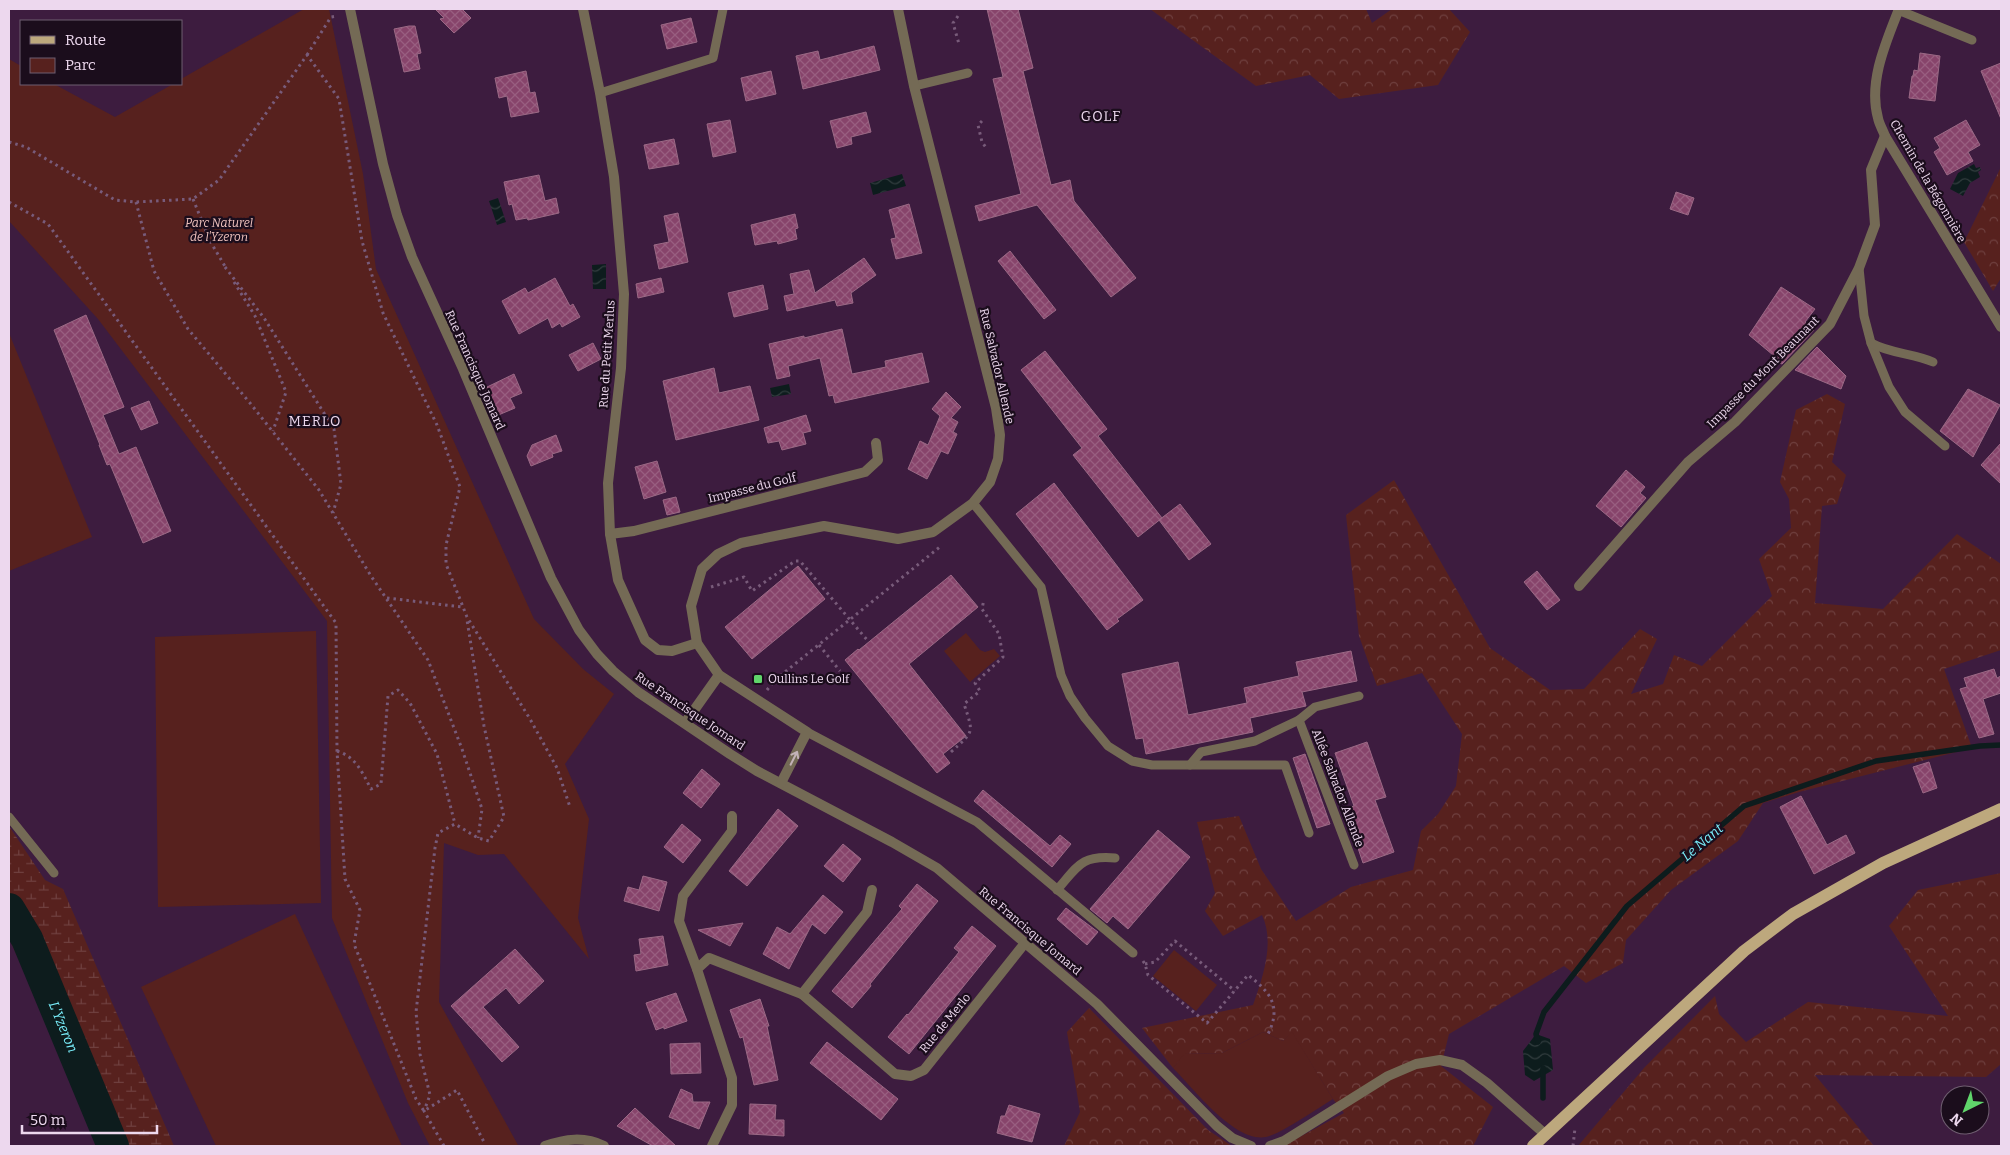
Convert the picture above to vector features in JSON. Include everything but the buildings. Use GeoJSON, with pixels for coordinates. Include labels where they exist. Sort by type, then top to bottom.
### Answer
{"type":"FeatureCollection","features":[{"type":"Feature","properties":{"kind":"main road"},"geometry":{"type":"LineString","coordinates":[[1533,1146],[1744,951],[1793,914],[1883,863],[2001,809]]}},
{"type":"Feature","properties":{"kind":"street","name":"Rue du Petit Merlus"},"geometry":{"type":"LineString","coordinates":[[583,9],[614,177],[624,294],[621,368],[608,482],[610,534],[618,580],[645,640],[658,650],[672,651],[697,643]]}},
{"type":"Feature","properties":{"kind":"street","name":"Rue Salvador Allende"},"geometry":{"type":"LineString","coordinates":[[807,732],[719,675],[697,643],[691,606],[702,569],[718,554],[741,543],[824,526],[898,539],[933,532],[973,503],[990,482],[998,459],[1000,435],[991,391],[914,86],[898,9]]}},
{"type":"Feature","properties":{"kind":"street","name":"Chemin de la Bégonnière"},"geometry":{"type":"LineString","coordinates":[[1899,9],[1882,51],[1876,89],[1877,117],[1885,136],[2001,327]]}},
{"type":"Feature","properties":{"kind":"street","name":"Rue Francisque Jomard"},"geometry":{"type":"LineString","coordinates":[[350,11],[383,164],[397,215],[412,258],[463,369],[551,578],[580,630],[597,654],[638,692],[730,754],[781,784],[867,828],[937,868],[1097,1004],[1217,1126],[1232,1138],[1251,1146]]}},
{"type":"Feature","properties":{"kind":"street","name":"Impasse du Mont Beaunant"},"geometry":{"type":"LineString","coordinates":[[1579,586],[1688,462],[1735,422],[1830,324],[1859,268],[1875,225],[1871,170],[1885,136]]}},
{"type":"Feature","properties":{"kind":"street","name":"Impasse du Golf"},"geometry":{"type":"LineString","coordinates":[[610,534],[634,531],[865,472],[878,460],[876,443]]}},
{"type":"Feature","properties":{"kind":"street"},"geometry":{"type":"LineString","coordinates":[[685,723],[719,675]]}},
{"type":"Feature","properties":{"kind":"street"},"geometry":{"type":"LineString","coordinates":[[781,784],[807,732]]}},
{"type":"Feature","properties":{"kind":"street"},"geometry":{"type":"LineString","coordinates":[[712,1146],[732,1105],[732,1078],[697,968],[679,921],[683,896],[732,831],[732,816]]}},
{"type":"Feature","properties":{"kind":"street"},"geometry":{"type":"LineString","coordinates":[[802,994],[867,912],[872,890]]}},
{"type":"Feature","properties":{"kind":"street","name":"Rue de Merlo"},"geometry":{"type":"LineString","coordinates":[[697,968],[709,958],[802,994],[895,1074],[911,1076],[924,1070],[1025,943]]}},
{"type":"Feature","properties":{"kind":"street"},"geometry":{"type":"LineString","coordinates":[[1270,1146],[1284,1141],[1388,1076],[1416,1064],[1440,1060],[1462,1065],[1545,1134]]}},
{"type":"Feature","properties":{"kind":"street"},"geometry":{"type":"LineString","coordinates":[[545,1146],[580,1138],[604,1146]]}},
{"type":"Feature","properties":{"kind":"lane"},"geometry":{"type":"LineString","coordinates":[[600,93],[713,58],[723,9]]}},
{"type":"Feature","properties":{"kind":"lane"},"geometry":{"type":"LineString","coordinates":[[1899,9],[1972,40]]}},
{"type":"Feature","properties":{"kind":"lane"},"geometry":{"type":"LineString","coordinates":[[914,86],[968,73]]}},
{"type":"Feature","properties":{"kind":"lane"},"geometry":{"type":"LineString","coordinates":[[1859,268],[1864,316],[1871,343],[1889,387],[1905,412],[1945,446]]}},
{"type":"Feature","properties":{"kind":"lane"},"geometry":{"type":"LineString","coordinates":[[1871,343],[1882,349],[1920,356],[1933,362]]}},
{"type":"Feature","properties":{"kind":"lane"},"geometry":{"type":"LineString","coordinates":[[973,503],[1041,587],[1061,675],[1070,696],[1108,746],[1132,761],[1152,765],[1285,765],[1309,833]]}},
{"type":"Feature","properties":{"kind":"lane","name":"Allée Salvador Allende"},"geometry":{"type":"LineString","coordinates":[[1190,765],[1201,752],[1255,741],[1299,720],[1315,707],[1358,696]]}},
{"type":"Feature","properties":{"kind":"lane","name":"Allée Salvador Allende"},"geometry":{"type":"LineString","coordinates":[[1299,720],[1354,865]]}},
{"type":"Feature","properties":{"kind":"lane"},"geometry":{"type":"LineString","coordinates":[[807,732],[977,822],[1132,953]]}},
{"type":"Feature","properties":{"kind":"lane"},"geometry":{"type":"LineString","coordinates":[[9,817],[54,873]]}},
{"type":"Feature","properties":{"kind":"lane"},"geometry":{"type":"LineString","coordinates":[[1057,890],[1080,864],[1096,856],[1115,858]]}},
{"type":"Feature","properties":{"kind":"path"},"geometry":{"type":"LineString","coordinates":[[9,142],[26,147],[115,200],[136,202],[193,199],[219,180],[307,55],[330,17],[350,11]]}},
{"type":"Feature","properties":{"kind":"path"},"geometry":{"type":"LineString","coordinates":[[958,16],[953,23],[959,44]]}},
{"type":"Feature","properties":{"kind":"path"},"geometry":{"type":"LineString","coordinates":[[307,55],[339,100],[362,241],[383,313],[436,425],[460,487],[446,545],[446,564],[466,617],[530,719],[557,768],[570,808]]}},
{"type":"Feature","properties":{"kind":"path"},"geometry":{"type":"LineString","coordinates":[[982,121],[978,125],[982,142],[987,149]]}},
{"type":"Feature","properties":{"kind":"path"},"geometry":{"type":"LineString","coordinates":[[193,199],[210,241],[254,316],[286,392],[273,431]]}},
{"type":"Feature","properties":{"kind":"path"},"geometry":{"type":"LineString","coordinates":[[9,202],[48,224],[336,623],[337,750],[345,879],[360,910],[354,944],[416,1099],[444,1146]]}},
{"type":"Feature","properties":{"kind":"path"},"geometry":{"type":"LineString","coordinates":[[136,202],[154,271],[188,329],[273,431],[319,490],[386,598],[428,660],[462,749],[482,809],[478,838]]}},
{"type":"Feature","properties":{"kind":"path"},"geometry":{"type":"LineString","coordinates":[[225,267],[264,318],[334,430],[341,484],[333,513]]}},
{"type":"Feature","properties":{"kind":"path"},"geometry":{"type":"LineString","coordinates":[[772,684],[941,546]]}},
{"type":"Feature","properties":{"kind":"path"},"geometry":{"type":"LineString","coordinates":[[695,592],[744,576],[752,591],[795,561],[800,561],[868,641]]}},
{"type":"Feature","properties":{"kind":"path"},"geometry":{"type":"LineString","coordinates":[[386,598],[462,607]]}},
{"type":"Feature","properties":{"kind":"path"},"geometry":{"type":"LineString","coordinates":[[951,752],[970,734],[972,727],[964,704],[980,691],[975,683],[1003,657],[999,634],[982,609],[984,599]]}},
{"type":"Feature","properties":{"kind":"path"},"geometry":{"type":"LineString","coordinates":[[337,750],[348,754],[360,769],[371,788],[381,784],[388,696],[398,690],[410,703],[438,754],[455,824],[478,838],[489,841],[504,817],[484,726],[466,617]]}},
{"type":"Feature","properties":{"kind":"path"},"geometry":{"type":"LineString","coordinates":[[819,645],[840,671]]}},
{"type":"Feature","properties":{"kind":"path"},"geometry":{"type":"LineString","coordinates":[[424,1111],[430,1095],[420,1054],[416,1012],[434,848],[438,833],[455,824]]}},
{"type":"Feature","properties":{"kind":"path"},"geometry":{"type":"LineString","coordinates":[[1145,964],[1155,962],[1175,940],[1235,991]]}},
{"type":"Feature","properties":{"kind":"path"},"geometry":{"type":"LineString","coordinates":[[1132,953],[1145,964],[1148,975],[1207,1024],[1248,975],[1272,999],[1275,1014],[1268,1034]]}},
{"type":"Feature","properties":{"kind":"path"},"geometry":{"type":"LineString","coordinates":[[424,1111],[457,1090],[484,1142]]}},
{"type":"Feature","properties":{"kind":"green space","name":"Parc Naturel de l'Yzeron"},"geometry":{"type":"Polygon","coordinates":[[[304,9],[329,9],[363,174],[376,269],[534,619],[583,669],[614,694],[565,764],[589,819],[578,918],[589,959],[504,854],[478,855],[444,843],[439,1002],[518,1145],[515,1146],[430,1146],[408,1103],[332,918],[327,621],[98,319],[9,221],[9,59],[20,65],[20,85],[56,85],[115,117],[171,85],[182,85],[182,78],[304,9]]]}},
{"type":"Feature","properties":{"kind":"green space"},"geometry":{"type":"Polygon","coordinates":[[[1150,9],[1366,9],[1372,23],[1392,9],[1449,9],[1470,32],[1438,85],[1339,99],[1310,75],[1256,86],[1150,9]]]}},
{"type":"Feature","properties":{"kind":"green space"},"geometry":{"type":"Polygon","coordinates":[[[2001,167],[2001,278],[1993,291],[1964,242],[2001,167]]]}},
{"type":"Feature","properties":{"kind":"green space"},"geometry":{"type":"Polygon","coordinates":[[[9,333],[92,537],[9,571],[9,333]]]}},
{"type":"Feature","properties":{"kind":"green space"},"geometry":{"type":"Polygon","coordinates":[[[1827,394],[1845,404],[1832,462],[1846,475],[1837,504],[1822,506],[1815,603],[1883,609],[1957,534],[2001,564],[2001,650],[1944,669],[1972,748],[1763,803],[1738,841],[1671,890],[1626,940],[1623,963],[1586,983],[1564,966],[1449,1034],[1441,1066],[1493,1107],[1473,1146],[1283,1146],[1344,1113],[1333,1099],[1292,1033],[1283,1041],[1263,1032],[1222,1053],[1185,1054],[1173,1068],[1142,1028],[1253,1005],[1264,971],[1268,948],[1266,925],[1262,915],[1223,936],[1205,911],[1215,893],[1197,822],[1239,816],[1261,869],[1296,921],[1351,887],[1413,870],[1421,831],[1438,814],[1456,786],[1462,734],[1422,673],[1377,686],[1359,636],[1346,515],[1394,480],[1490,648],[1550,690],[1584,689],[1640,629],[1657,639],[1631,694],[1663,684],[1674,655],[1702,666],[1772,596],[1759,559],[1791,528],[1789,499],[1780,482],[1796,410],[1827,394]]]}},
{"type":"Feature","properties":{"kind":"green space"},"geometry":{"type":"Polygon","coordinates":[[[316,631],[321,903],[158,907],[155,637],[316,631]]]}},
{"type":"Feature","properties":{"kind":"green space"},"geometry":{"type":"Polygon","coordinates":[[[966,633],[980,650],[985,652],[994,649],[1000,656],[970,682],[944,651],[966,633]]]}},
{"type":"Feature","properties":{"kind":"green space"},"geometry":{"type":"Polygon","coordinates":[[[9,826],[45,880],[63,889],[174,1146],[102,1146],[95,1124],[64,1052],[42,1011],[9,938],[9,826]]]}},
{"type":"Feature","properties":{"kind":"green space"},"geometry":{"type":"Polygon","coordinates":[[[2001,873],[2001,1064],[1986,1077],[1815,1075],[1874,1146],[1578,1146],[1644,1068],[1715,996],[1719,1014],[1746,1042],[1808,1002],[1948,1016],[1889,926],[1918,890],[2001,873]]]}},
{"type":"Feature","properties":{"kind":"green space"},"geometry":{"type":"Polygon","coordinates":[[[295,914],[402,1146],[216,1146],[141,987],[295,914]]]}},
{"type":"Feature","properties":{"kind":"green space"},"geometry":{"type":"Polygon","coordinates":[[[1174,950],[1217,985],[1196,1011],[1153,976],[1174,950]]]}},
{"type":"Feature","properties":{"kind":"green space"},"geometry":{"type":"Polygon","coordinates":[[[1089,1008],[1208,1130],[1232,1146],[1064,1146],[1080,1112],[1067,1032],[1089,1008]]]}},
{"type":"Feature","properties":{"kind":"green space"},"geometry":{"type":"Polygon","coordinates":[[[1263,1032],[1283,1041],[1292,1032],[1333,1099],[1273,1135],[1254,1137],[1241,1132],[1216,1113],[1173,1068],[1184,1054],[1222,1053],[1263,1032]]]}},
{"type":"Feature","properties":{"kind":"water"},"geometry":{"type":"Polygon","coordinates":[[[1974,164],[1976,168],[1980,167],[1981,170],[1978,172],[1980,177],[1970,183],[1963,196],[1950,189],[1958,173],[1974,164]]]}},
{"type":"Feature","properties":{"kind":"water"},"geometry":{"type":"Polygon","coordinates":[[[902,174],[906,186],[873,195],[870,183],[902,174]]]}},
{"type":"Feature","properties":{"kind":"water"},"geometry":{"type":"Polygon","coordinates":[[[498,198],[506,222],[497,225],[489,201],[498,198]]]}},
{"type":"Feature","properties":{"kind":"water"},"geometry":{"type":"Polygon","coordinates":[[[606,264],[606,289],[593,289],[592,265],[606,264]]]}},
{"type":"Feature","properties":{"kind":"water"},"geometry":{"type":"Polygon","coordinates":[[[789,384],[791,394],[772,397],[770,388],[789,384]]]}},
{"type":"Feature","properties":{"kind":"water"},"geometry":{"type":"Polygon","coordinates":[[[1536,1034],[1550,1039],[1553,1070],[1534,1081],[1525,1075],[1523,1051],[1536,1034]]]}},
{"type":"Feature","properties":{"kind":"waterway","name":"Le Nant"},"geometry":{"type":"LineString","coordinates":[[1538,1042],[1536,1034],[1544,1012],[1627,906],[1744,806],[1876,761],[1980,746],[2001,745]]}},
{"type":"Feature","properties":{"kind":"waterway","name":"L'Yzeron"},"geometry":{"type":"LineString","coordinates":[[9,909],[27,939],[113,1146]]}},
{"type":"Feature","properties":{"kind":"waterway","name":"Le Nant"},"geometry":{"type":"LineString","coordinates":[[1543,1068],[1543,1098]]}},
{"type":"Feature","properties":{"kind":"place","name":"Oullins Le Golf"},"geometry":{"type":"Point","coordinates":[758,679]}},
{"type":"Feature","properties":{"kind":"district","name":"GOLF"},"geometry":{"type":"Point","coordinates":[1101,116]}},
{"type":"Feature","properties":{"kind":"district","name":"MERLO"},"geometry":{"type":"Point","coordinates":[315,421]}}]}
